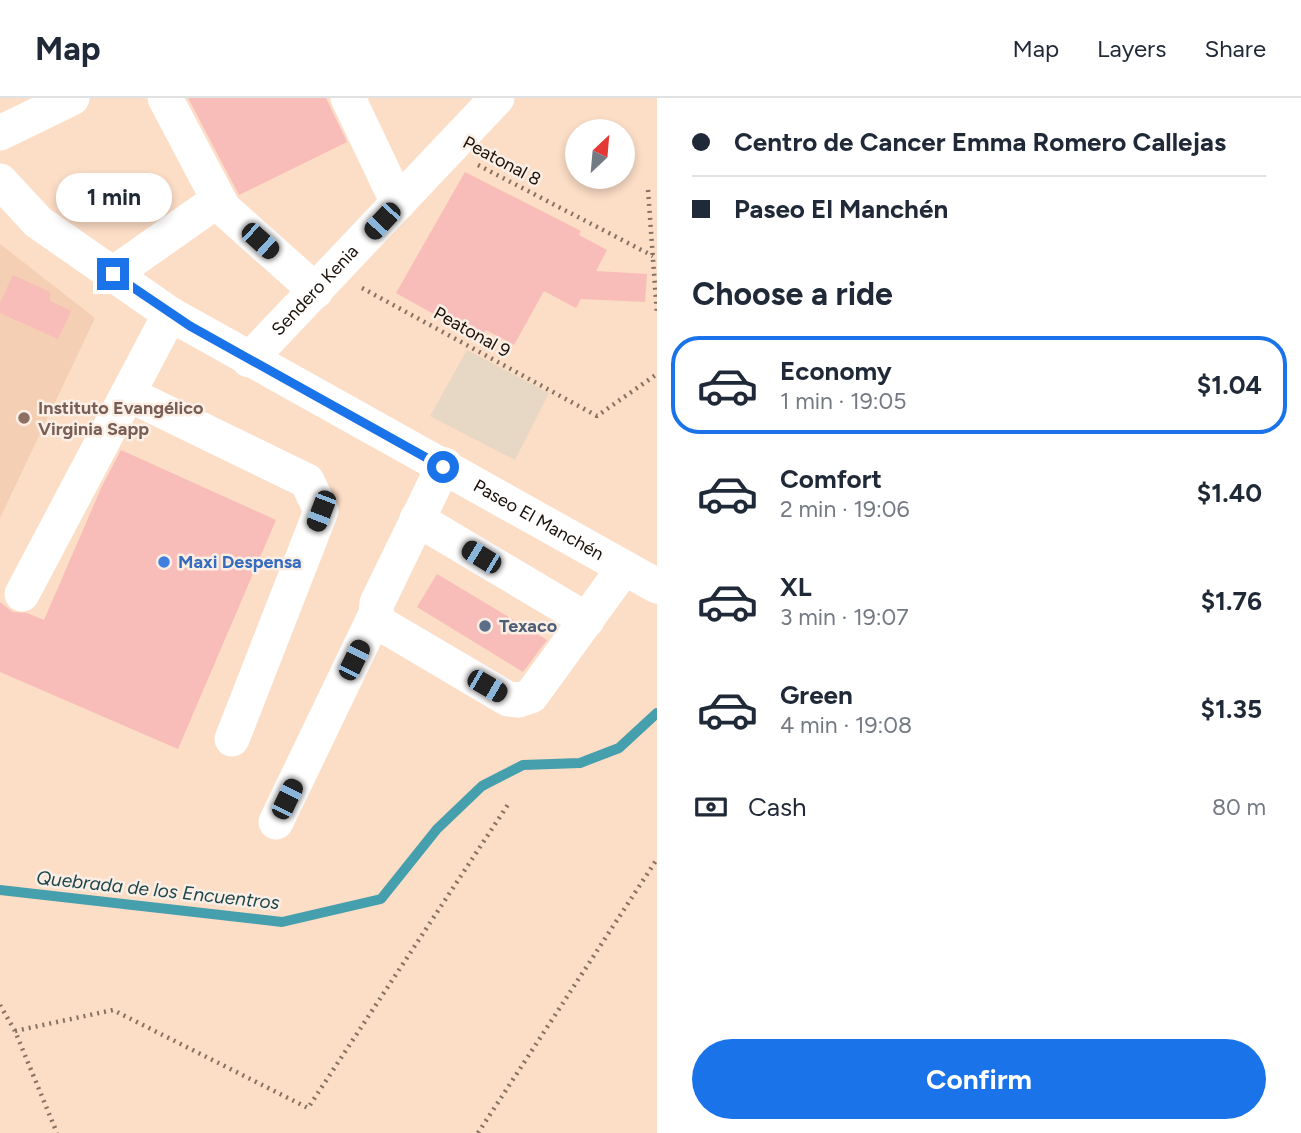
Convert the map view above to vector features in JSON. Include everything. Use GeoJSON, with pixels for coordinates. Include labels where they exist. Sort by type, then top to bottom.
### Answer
{"type":"FeatureCollection","features":[{"type":"Feature","properties":{"kind":"street"},"geometry":{"type":"LineString","coordinates":[[0,133],[72,98]]}},
{"type":"Feature","properties":{"kind":"street"},"geometry":{"type":"LineString","coordinates":[[165,98],[223,208],[324,282]]}},
{"type":"Feature","properties":{"kind":"street"},"geometry":{"type":"LineString","coordinates":[[348,98],[398,204]]}},
{"type":"Feature","properties":{"kind":"street","name":"Sendero Kenia"},"geometry":{"type":"LineString","coordinates":[[249,360],[497,98]]}},
{"type":"Feature","properties":{"kind":"street","name":"Paseo El Manchén"},"geometry":{"type":"LineString","coordinates":[[0,181],[38,222],[170,314],[657,586]]}},
{"type":"Feature","properties":{"kind":"street"},"geometry":{"type":"LineString","coordinates":[[113,274],[218,200]]}},
{"type":"Feature","properties":{"kind":"street"},"geometry":{"type":"LineString","coordinates":[[22,594],[170,314]]}},
{"type":"Feature","properties":{"kind":"street"},"geometry":{"type":"LineString","coordinates":[[128,394],[307,481],[321,511],[232,739]]}},
{"type":"Feature","properties":{"kind":"street"},"geometry":{"type":"LineString","coordinates":[[276,822],[443,467]]}},
{"type":"Feature","properties":{"kind":"street"},"geometry":{"type":"LineString","coordinates":[[417,519],[587,620]]}},
{"type":"Feature","properties":{"kind":"street"},"geometry":{"type":"LineString","coordinates":[[376,614],[381,624],[508,699],[519,701],[531,696],[624,568]]}},
{"type":"Feature","properties":{"kind":"path","name":"Peatonal 8"},"geometry":{"type":"LineString","coordinates":[[449,150],[653,256]]}},
{"type":"Feature","properties":{"kind":"path"},"geometry":{"type":"LineString","coordinates":[[648,190],[657,314]]}},
{"type":"Feature","properties":{"kind":"path","name":"Peatonal 9"},"geometry":{"type":"LineString","coordinates":[[324,282],[597,416],[657,374]]}},
{"type":"Feature","properties":{"kind":"path"},"geometry":{"type":"LineString","coordinates":[[15,1031],[113,1010],[308,1108],[509,803]]}},
{"type":"Feature","properties":{"kind":"path"},"geometry":{"type":"LineString","coordinates":[[478,1133],[657,859]]}},
{"type":"Feature","properties":{"kind":"path"},"geometry":{"type":"LineString","coordinates":[[0,1005],[15,1031],[57,1133]]}},
{"type":"Feature","properties":{"kind":"shaded area","name":"Instituto Evangélico Virginia Sapp"},"geometry":{"type":"Polygon","coordinates":[[[0,244],[95,318],[0,518],[0,244]]]}},
{"type":"Feature","properties":{"kind":"shaded area"},"geometry":{"type":"Polygon","coordinates":[[[467,350],[549,393],[515,460],[430,416],[467,350]]]}},
{"type":"Feature","properties":{"kind":"building"},"geometry":{"type":"Polygon","coordinates":[[[188,98],[326,98],[347,142],[239,195],[188,98]]]}},
{"type":"Feature","properties":{"kind":"building"},"geometry":{"type":"Polygon","coordinates":[[[465,172],[581,231],[579,235],[607,250],[596,271],[647,274],[645,302],[581,299],[576,308],[544,291],[514,345],[486,330],[480,340],[396,293],[465,172]]]}},
{"type":"Feature","properties":{"kind":"building"},"geometry":{"type":"Polygon","coordinates":[[[13,275],[50,292],[50,301],[71,311],[58,339],[0,313],[0,303],[13,275]]]}},
{"type":"Feature","properties":{"kind":"building","name":"Maxi Despensa"},"geometry":{"type":"Polygon","coordinates":[[[121,450],[276,520],[178,749],[0,672],[0,602],[13,612],[27,613],[44,620],[102,486],[121,450]]]}},
{"type":"Feature","properties":{"kind":"building","name":"Texaco"},"geometry":{"type":"Polygon","coordinates":[[[437,574],[547,640],[523,672],[417,607],[437,574]]]}},
{"type":"Feature","properties":{"kind":"waterway","name":"Quebrada de los Encuentros"},"geometry":{"type":"LineString","coordinates":[[0,890],[282,922],[381,899],[437,829],[482,786],[523,765],[580,763],[619,748],[657,713]]}},
{"type":"Feature","properties":{"kind":"place","name":"Instituto Evangélico Virginia Sapp"},"geometry":{"type":"Point","coordinates":[24,418]}},
{"type":"Feature","properties":{"kind":"place","name":"Maxi Despensa"},"geometry":{"type":"Point","coordinates":[164,562]}},
{"type":"Feature","properties":{"kind":"place","name":"Texaco"},"geometry":{"type":"Point","coordinates":[485,626]}},
{"type":"Feature","properties":{"kind":"route"},"geometry":{"type":"LineString","coordinates":[[113,274],[190,326],[443,467]]}}]}
